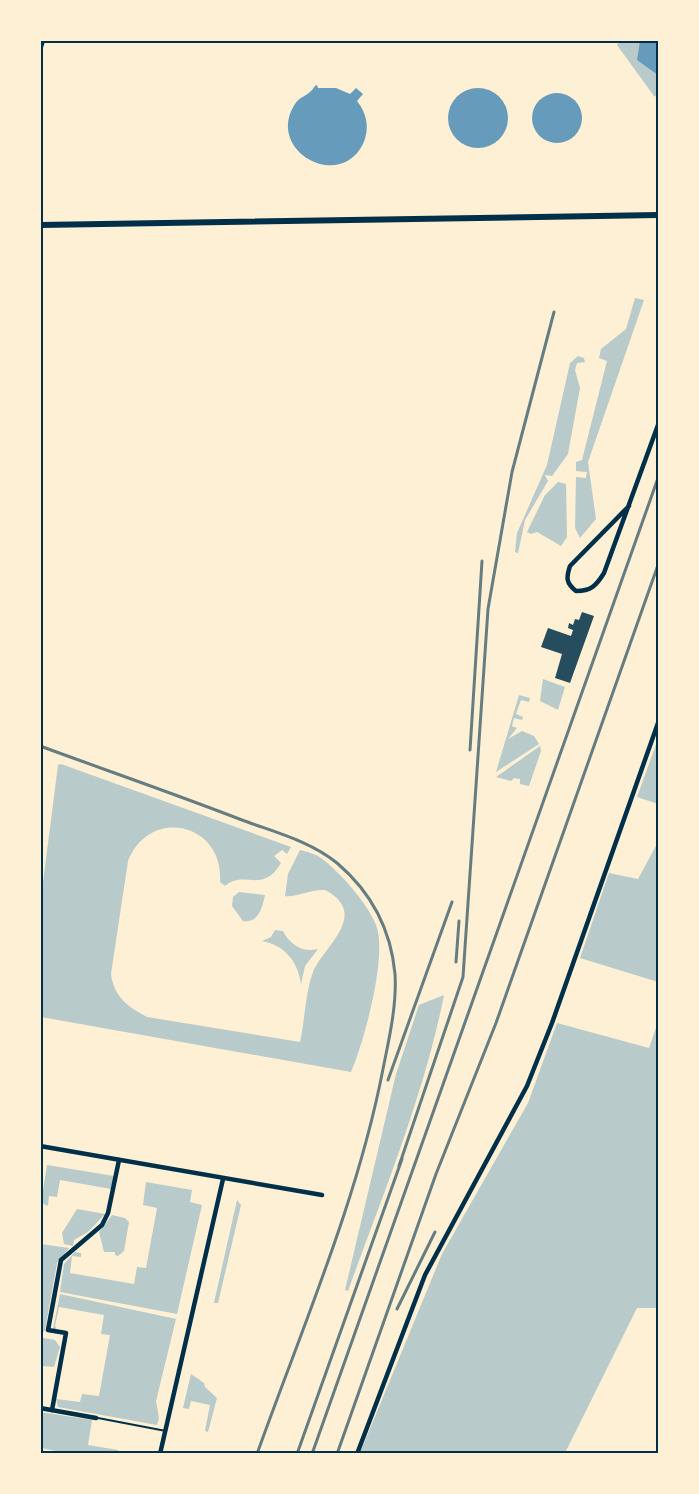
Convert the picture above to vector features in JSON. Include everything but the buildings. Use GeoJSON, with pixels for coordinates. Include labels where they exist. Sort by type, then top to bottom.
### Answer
{"type":"FeatureCollection","features":[{"type":"Feature","properties":{"kind":"street"},"geometry":{"type":"LineString","coordinates":[[40,50],[43,40]]}},
{"type":"Feature","properties":{"kind":"street"},"geometry":{"type":"LineString","coordinates":[[40,225],[658,215]]}},
{"type":"Feature","properties":{"kind":"street"},"geometry":{"type":"LineString","coordinates":[[628,506],[570,566],[566,577],[568,585],[576,591],[587,591],[597,585],[628,506],[658,425]]}},
{"type":"Feature","properties":{"kind":"street"},"geometry":{"type":"LineString","coordinates":[[357,1454],[425,1275],[526,1086],[552,1023],[658,723]]}},
{"type":"Feature","properties":{"kind":"street"},"geometry":{"type":"LineString","coordinates":[[40,1146],[322,1195]]}},
{"type":"Feature","properties":{"kind":"street"},"geometry":{"type":"LineString","coordinates":[[52,1410],[66,1333],[48,1330],[61,1260],[102,1224],[108,1213],[119,1160]]}},
{"type":"Feature","properties":{"kind":"street"},"geometry":{"type":"LineString","coordinates":[[160,1454],[223,1179]]}},
{"type":"Feature","properties":{"kind":"street"},"geometry":{"type":"LineString","coordinates":[[40,1408],[96,1418]]}},
{"type":"Feature","properties":{"kind":"lane"},"geometry":{"type":"LineString","coordinates":[[96,1418],[166,1431]]}},
{"type":"Feature","properties":{"kind":"shaded area"},"geometry":{"type":"Polygon","coordinates":[[[620,41],[658,41],[658,97],[654,96],[617,45],[620,41]]]}},
{"type":"Feature","properties":{"kind":"shaded area"},"geometry":{"type":"Polygon","coordinates":[[[635,298],[644,300],[588,462],[596,519],[580,538],[575,528],[576,477],[586,478],[587,472],[576,471],[576,462],[582,460],[607,361],[599,358],[601,349],[626,329],[635,298]]]}},
{"type":"Feature","properties":{"kind":"shaded area"},"geometry":{"type":"Polygon","coordinates":[[[578,356],[584,358],[585,362],[577,363],[575,370],[580,388],[568,454],[552,476],[545,475],[548,481],[525,520],[518,553],[515,552],[517,533],[547,465],[570,363],[578,356]]]}},
{"type":"Feature","properties":{"kind":"shaded area"},"geometry":{"type":"Polygon","coordinates":[[[558,482],[566,484],[567,537],[561,546],[537,532],[531,534],[527,532],[545,495],[558,482]]]}},
{"type":"Feature","properties":{"kind":"shaded area"},"geometry":{"type":"Polygon","coordinates":[[[543,679],[565,687],[558,710],[540,701],[543,679]]]}},
{"type":"Feature","properties":{"kind":"shaded area"},"geometry":{"type":"Polygon","coordinates":[[[519,695],[530,698],[529,702],[521,700],[516,714],[523,717],[522,720],[514,718],[512,726],[517,728],[508,739],[522,731],[534,736],[539,744],[496,772],[519,695]]]}},
{"type":"Feature","properties":{"kind":"shaded area"},"geometry":{"type":"Polygon","coordinates":[[[658,739],[658,804],[637,797],[658,739]]]}},
{"type":"Feature","properties":{"kind":"shaded area"},"geometry":{"type":"Polygon","coordinates":[[[540,746],[541,751],[529,786],[520,784],[520,779],[514,778],[511,781],[496,777],[540,746]]]}},
{"type":"Feature","properties":{"kind":"shaded area"},"geometry":{"type":"Polygon","coordinates":[[[61,764],[291,847],[287,854],[282,850],[274,856],[281,863],[267,878],[232,881],[225,886],[220,882],[218,862],[210,846],[198,835],[184,829],[168,828],[152,833],[138,844],[128,861],[111,974],[115,989],[123,1000],[147,1017],[300,1042],[308,989],[313,972],[340,931],[344,920],[344,909],[338,899],[325,890],[285,896],[288,874],[300,850],[319,857],[345,880],[372,917],[379,939],[377,977],[373,998],[351,1072],[41,1017],[41,898],[58,765],[61,764]]]}},
{"type":"Feature","properties":{"kind":"shaded area"},"geometry":{"type":"Polygon","coordinates":[[[658,842],[658,982],[580,958],[609,873],[638,879],[658,842]]]}},
{"type":"Feature","properties":{"kind":"shaded area"},"geometry":{"type":"Polygon","coordinates":[[[239,892],[265,895],[259,914],[253,920],[243,921],[232,906],[233,897],[239,892]]]}},
{"type":"Feature","properties":{"kind":"shaded area"},"geometry":{"type":"Polygon","coordinates":[[[275,930],[283,931],[289,940],[302,949],[318,949],[305,966],[301,984],[297,968],[289,955],[277,946],[262,941],[271,937],[275,930]]]}},
{"type":"Feature","properties":{"kind":"shaded area"},"geometry":{"type":"Polygon","coordinates":[[[444,995],[436,1033],[414,1107],[348,1291],[345,1290],[396,1074],[419,1005],[444,995]]]}},
{"type":"Feature","properties":{"kind":"shaded area"},"geometry":{"type":"Polygon","coordinates":[[[658,1022],[658,1308],[637,1308],[565,1453],[360,1453],[442,1254],[528,1103],[557,1023],[649,1048],[658,1022]]]}},
{"type":"Feature","properties":{"kind":"shaded area"},"geometry":{"type":"Polygon","coordinates":[[[47,1165],[114,1176],[111,1189],[60,1180],[57,1197],[49,1196],[48,1206],[41,1203],[47,1165]]]}},
{"type":"Feature","properties":{"kind":"shaded area"},"geometry":{"type":"Polygon","coordinates":[[[146,1182],[192,1190],[190,1202],[202,1205],[177,1314],[60,1292],[64,1264],[75,1252],[81,1253],[81,1257],[72,1256],[70,1273],[134,1284],[137,1267],[146,1268],[157,1208],[143,1205],[146,1182]]]}},
{"type":"Feature","properties":{"kind":"shaded area"},"geometry":{"type":"Polygon","coordinates":[[[237,1200],[241,1205],[218,1303],[214,1303],[237,1200]]]}},
{"type":"Feature","properties":{"kind":"shaded area"},"geometry":{"type":"Polygon","coordinates":[[[77,1209],[105,1214],[88,1232],[74,1240],[73,1246],[64,1244],[62,1233],[77,1209]]]}},
{"type":"Feature","properties":{"kind":"shaded area"},"geometry":{"type":"Polygon","coordinates":[[[112,1215],[125,1218],[129,1222],[124,1251],[118,1256],[115,1252],[104,1252],[99,1232],[112,1215]]]}},
{"type":"Feature","properties":{"kind":"shaded area"},"geometry":{"type":"Polygon","coordinates":[[[41,1244],[69,1248],[57,1263],[45,1330],[41,1335],[41,1244]]]}},
{"type":"Feature","properties":{"kind":"shaded area"},"geometry":{"type":"Polygon","coordinates":[[[60,1294],[176,1319],[156,1401],[159,1418],[157,1425],[58,1407],[56,1399],[80,1402],[82,1394],[99,1396],[110,1335],[101,1334],[104,1315],[59,1307],[55,1326],[57,1330],[53,1329],[60,1294]]]}},
{"type":"Feature","properties":{"kind":"shaded area"},"geometry":{"type":"Polygon","coordinates":[[[41,1339],[55,1340],[60,1347],[54,1367],[41,1366],[41,1339]]]}},
{"type":"Feature","properties":{"kind":"shaded area"},"geometry":{"type":"Polygon","coordinates":[[[191,1374],[204,1383],[205,1387],[217,1398],[208,1432],[205,1431],[210,1405],[191,1401],[189,1409],[183,1408],[191,1374]]]}},
{"type":"Feature","properties":{"kind":"shaded area"},"geometry":{"type":"Polygon","coordinates":[[[40,1412],[92,1420],[88,1445],[118,1450],[118,1453],[66,1453],[41,1448],[40,1412]]]}},
{"type":"Feature","properties":{"kind":"water"},"geometry":{"type":"Polygon","coordinates":[[[640,41],[658,41],[658,75],[637,60],[640,41]]]}},
{"type":"Feature","properties":{"kind":"water"},"geometry":{"type":"Polygon","coordinates":[[[317,85],[318,88],[336,88],[350,94],[356,88],[363,94],[357,101],[366,121],[363,144],[352,158],[338,164],[323,165],[309,159],[297,150],[290,136],[288,121],[295,104],[317,85]]]}},
{"type":"Feature","properties":{"kind":"water"},"geometry":{"type":"Polygon","coordinates":[[[472,88],[484,88],[495,93],[503,101],[508,118],[506,130],[495,143],[484,148],[472,148],[461,143],[453,135],[448,124],[448,112],[453,101],[461,93],[472,88]]]}},
{"type":"Feature","properties":{"kind":"water"},"geometry":{"type":"Polygon","coordinates":[[[557,93],[575,100],[582,118],[575,136],[557,143],[539,136],[532,118],[539,100],[557,93]]]}},
{"type":"Feature","properties":{"kind":"railway"},"geometry":{"type":"LineString","coordinates":[[399,1166],[463,977],[488,609],[512,472],[554,312]]}},
{"type":"Feature","properties":{"kind":"railway"},"geometry":{"type":"LineString","coordinates":[[312,1454],[658,478]]}},
{"type":"Feature","properties":{"kind":"railway"},"geometry":{"type":"LineString","coordinates":[[470,750],[482,561]]}},
{"type":"Feature","properties":{"kind":"railway"},"geometry":{"type":"LineString","coordinates":[[337,1454],[436,1174],[496,1023],[658,565]]}},
{"type":"Feature","properties":{"kind":"railway"},"geometry":{"type":"LineString","coordinates":[[40,746],[279,833],[326,855],[360,886],[377,913],[389,942],[395,974],[394,1010],[372,1118],[328,1263],[257,1454]]}},
{"type":"Feature","properties":{"kind":"railway"},"geometry":{"type":"LineString","coordinates":[[388,1080],[452,902]]}},
{"type":"Feature","properties":{"kind":"railway"},"geometry":{"type":"LineString","coordinates":[[456,962],[459,921]]}},
{"type":"Feature","properties":{"kind":"railway"},"geometry":{"type":"LineString","coordinates":[[297,1454],[402,1159]]}},
{"type":"Feature","properties":{"kind":"railway"},"geometry":{"type":"LineString","coordinates":[[397,1309],[435,1232]]}}]}
